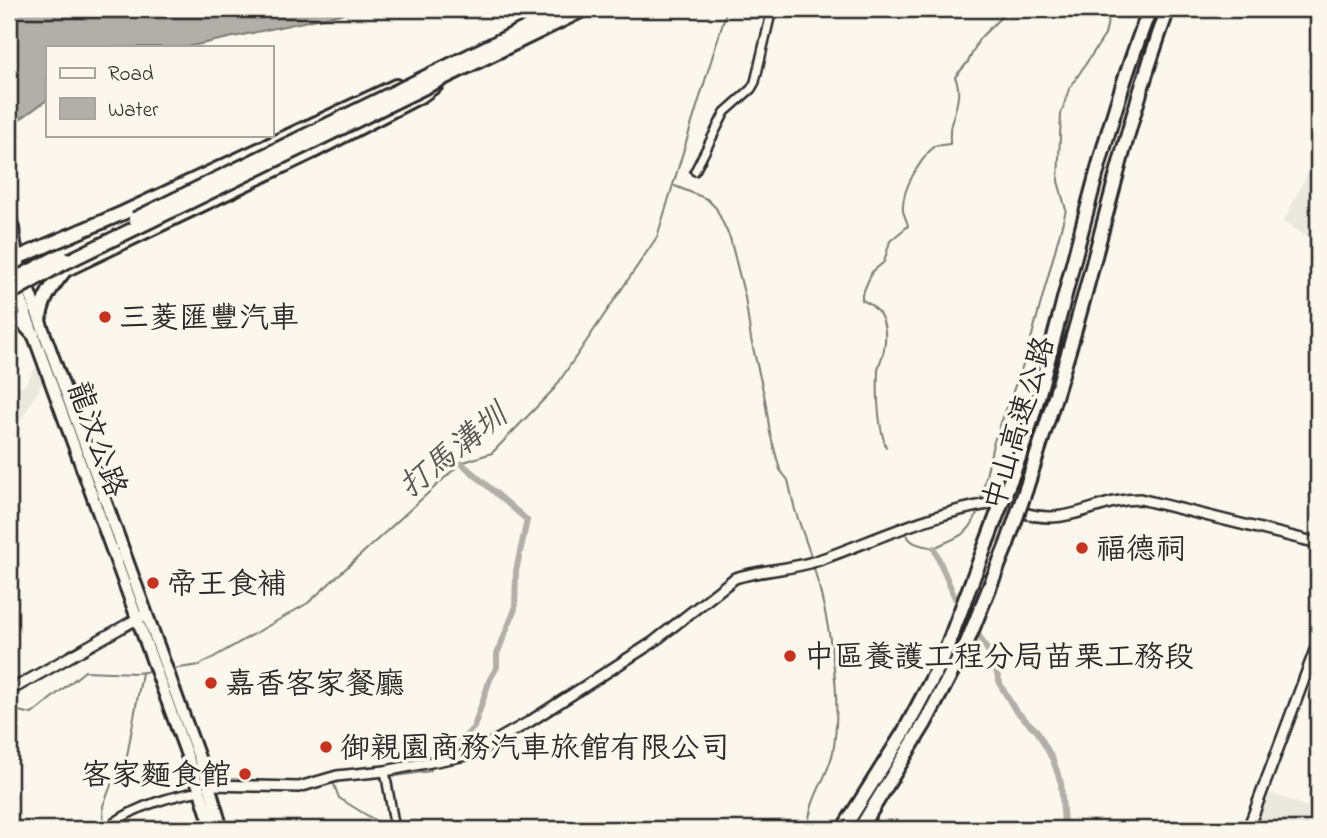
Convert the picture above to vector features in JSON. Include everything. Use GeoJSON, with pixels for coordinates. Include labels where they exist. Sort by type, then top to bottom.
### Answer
{"type":"FeatureCollection","features":[{"type":"Feature","properties":{"kind":"highway"},"geometry":{"type":"LineString","coordinates":[[13,281],[565,9]]}},
{"type":"Feature","properties":{"kind":"highway"},"geometry":{"type":"LineString","coordinates":[[13,281],[61,264],[442,81],[585,9]]}},
{"type":"Feature","properties":{"kind":"highway","name":"中山高速公路"},"geometry":{"type":"LineString","coordinates":[[843,829],[904,732],[942,660],[1016,468],[1107,141],[1150,9]]}},
{"type":"Feature","properties":{"kind":"highway","name":"中山高速公路"},"geometry":{"type":"LineString","coordinates":[[860,829],[925,723],[990,591],[1026,489],[1090,277],[1138,98],[1168,9]]}},
{"type":"Feature","properties":{"kind":"highway"},"geometry":{"type":"LineString","coordinates":[[17,258],[52,245],[359,102],[432,70],[455,64]]}},
{"type":"Feature","properties":{"kind":"highway"},"geometry":{"type":"LineString","coordinates":[[13,281],[65,270],[312,152],[422,95],[442,81]]}},
{"type":"Feature","properties":{"kind":"highway"},"geometry":{"type":"LineString","coordinates":[[13,281],[52,245]]}},
{"type":"Feature","properties":{"kind":"highway"},"geometry":{"type":"LineString","coordinates":[[40,317],[42,304],[65,270]]}},
{"type":"Feature","properties":{"kind":"highway"},"geometry":{"type":"LineString","coordinates":[[9,317],[21,321],[33,334]]}},
{"type":"Feature","properties":{"kind":"main road"},"geometry":{"type":"LineString","coordinates":[[9,215],[17,258],[13,281]]}},
{"type":"Feature","properties":{"kind":"main road","name":"龍汶公路"},"geometry":{"type":"LineString","coordinates":[[13,281],[40,317],[142,616]]}},
{"type":"Feature","properties":{"kind":"main road","name":"龍汶公路"},"geometry":{"type":"LineString","coordinates":[[13,281],[142,616]]}},
{"type":"Feature","properties":{"kind":"main road"},"geometry":{"type":"LineString","coordinates":[[142,616],[222,829]]}},
{"type":"Feature","properties":{"kind":"main road"},"geometry":{"type":"LineString","coordinates":[[205,788],[212,829]]}},
{"type":"Feature","properties":{"kind":"street"},"geometry":{"type":"LineString","coordinates":[[695,172],[725,112],[755,82],[772,9]]}},
{"type":"Feature","properties":{"kind":"street"},"geometry":{"type":"LineString","coordinates":[[9,235],[17,258]]}},
{"type":"Feature","properties":{"kind":"street"},"geometry":{"type":"LineString","coordinates":[[1024,513],[1051,518],[1069,516],[1124,499],[1140,499],[1318,543]]}},
{"type":"Feature","properties":{"kind":"street"},"geometry":{"type":"LineString","coordinates":[[106,829],[119,817],[138,808],[205,788],[299,787],[337,776],[386,777],[472,754],[529,722],[652,643],[735,578],[812,562],[933,517],[988,504]]}},
{"type":"Feature","properties":{"kind":"street"},"geometry":{"type":"LineString","coordinates":[[9,690],[142,616]]}},
{"type":"Feature","properties":{"kind":"street"},"geometry":{"type":"LineString","coordinates":[[1248,829],[1318,642]]}},
{"type":"Feature","properties":{"kind":"street"},"geometry":{"type":"LineString","coordinates":[[386,777],[394,829]]}},
{"type":"Feature","properties":{"kind":"shaded area"},"geometry":{"type":"Polygon","coordinates":[[[1318,153],[1318,243],[1283,222],[1318,153]]]}},
{"type":"Feature","properties":{"kind":"shaded area"},"geometry":{"type":"Polygon","coordinates":[[[37,365],[44,381],[20,422],[9,431],[9,385],[24,386],[37,365]]]}},
{"type":"Feature","properties":{"kind":"shaded area"},"geometry":{"type":"Polygon","coordinates":[[[1270,793],[1318,811],[1318,829],[1254,829],[1270,793]]]}},
{"type":"Feature","properties":{"kind":"water"},"geometry":{"type":"Polygon","coordinates":[[[9,9],[364,9],[192,46],[46,46],[46,101],[9,127],[9,9]]]}},
{"type":"Feature","properties":{"kind":"waterway","name":"打馬溝圳"},"geometry":{"type":"LineString","coordinates":[[172,669],[200,665],[308,603],[461,463],[492,453],[554,389],[657,237],[727,9]]}},
{"type":"Feature","properties":{"kind":"waterway"},"geometry":{"type":"LineString","coordinates":[[886,447],[880,419],[878,389],[878,370],[885,341],[884,326],[875,308],[862,300],[862,295],[872,272],[884,262],[890,241],[908,226],[903,203],[912,176],[934,146],[950,144],[950,127],[958,94],[955,77],[968,62],[979,39],[1009,9]]}},
{"type":"Feature","properties":{"kind":"waterway"},"geometry":{"type":"LineString","coordinates":[[981,499],[993,444],[1027,354],[1066,210],[1058,181],[1061,114],[1069,89],[1105,35],[1109,16],[1107,9]]}},
{"type":"Feature","properties":{"kind":"waterway"},"geometry":{"type":"LineString","coordinates":[[675,186],[707,199],[716,208],[730,238],[745,297],[770,433],[780,470],[788,480],[812,559]]}},
{"type":"Feature","properties":{"kind":"waterway"},"geometry":{"type":"LineString","coordinates":[[440,755],[461,741],[474,727],[490,679],[497,667],[497,654],[515,609],[516,571],[527,520],[461,463]]}},
{"type":"Feature","properties":{"kind":"waterway"},"geometry":{"type":"LineString","coordinates":[[906,532],[913,542],[934,548],[967,531],[978,510]]}},
{"type":"Feature","properties":{"kind":"waterway"},"geometry":{"type":"LineString","coordinates":[[934,548],[955,598]]}},
{"type":"Feature","properties":{"kind":"waterway"},"geometry":{"type":"LineString","coordinates":[[808,829],[811,807],[827,771],[836,730],[833,658],[813,565]]}},
{"type":"Feature","properties":{"kind":"waterway"},"geometry":{"type":"LineString","coordinates":[[978,634],[1015,710],[1037,731],[1053,760],[1061,783],[1064,825],[1067,829]]}},
{"type":"Feature","properties":{"kind":"waterway","name":"打馬溝圳"},"geometry":{"type":"LineString","coordinates":[[9,709],[32,714],[85,671],[152,671]]}},
{"type":"Feature","properties":{"kind":"waterway"},"geometry":{"type":"LineString","coordinates":[[104,828],[103,806],[113,780],[127,756],[142,673]]}},
{"type":"Feature","properties":{"kind":"waterway"},"geometry":{"type":"LineString","coordinates":[[389,777],[430,771],[433,766]]}},
{"type":"Feature","properties":{"kind":"waterway"},"geometry":{"type":"LineString","coordinates":[[361,778],[383,777]]}},
{"type":"Feature","properties":{"kind":"waterway"},"geometry":{"type":"LineString","coordinates":[[333,782],[339,798],[389,829]]}},
{"type":"Feature","properties":{"kind":"tunnel"},"geometry":{"type":"LineString","coordinates":[[988,504],[1022,513]]}},
{"type":"Feature","properties":{"kind":"place","name":"三菱匯豐汽車"},"geometry":{"type":"Point","coordinates":[105,317]}},
{"type":"Feature","properties":{"kind":"place","name":"福德祠"},"geometry":{"type":"Point","coordinates":[1082,548]}},
{"type":"Feature","properties":{"kind":"place","name":"帝王食補"},"geometry":{"type":"Point","coordinates":[153,583]}},
{"type":"Feature","properties":{"kind":"place","name":"中區養護工程分局苗栗工務段"},"geometry":{"type":"Point","coordinates":[790,656]}},
{"type":"Feature","properties":{"kind":"place","name":"嘉香客家餐廳"},"geometry":{"type":"Point","coordinates":[211,683]}},
{"type":"Feature","properties":{"kind":"place","name":"御親園商務汽車旅館有限公司"},"geometry":{"type":"Point","coordinates":[326,747]}},
{"type":"Feature","properties":{"kind":"place","name":"客家麵食館"},"geometry":{"type":"Point","coordinates":[245,774]}}]}
